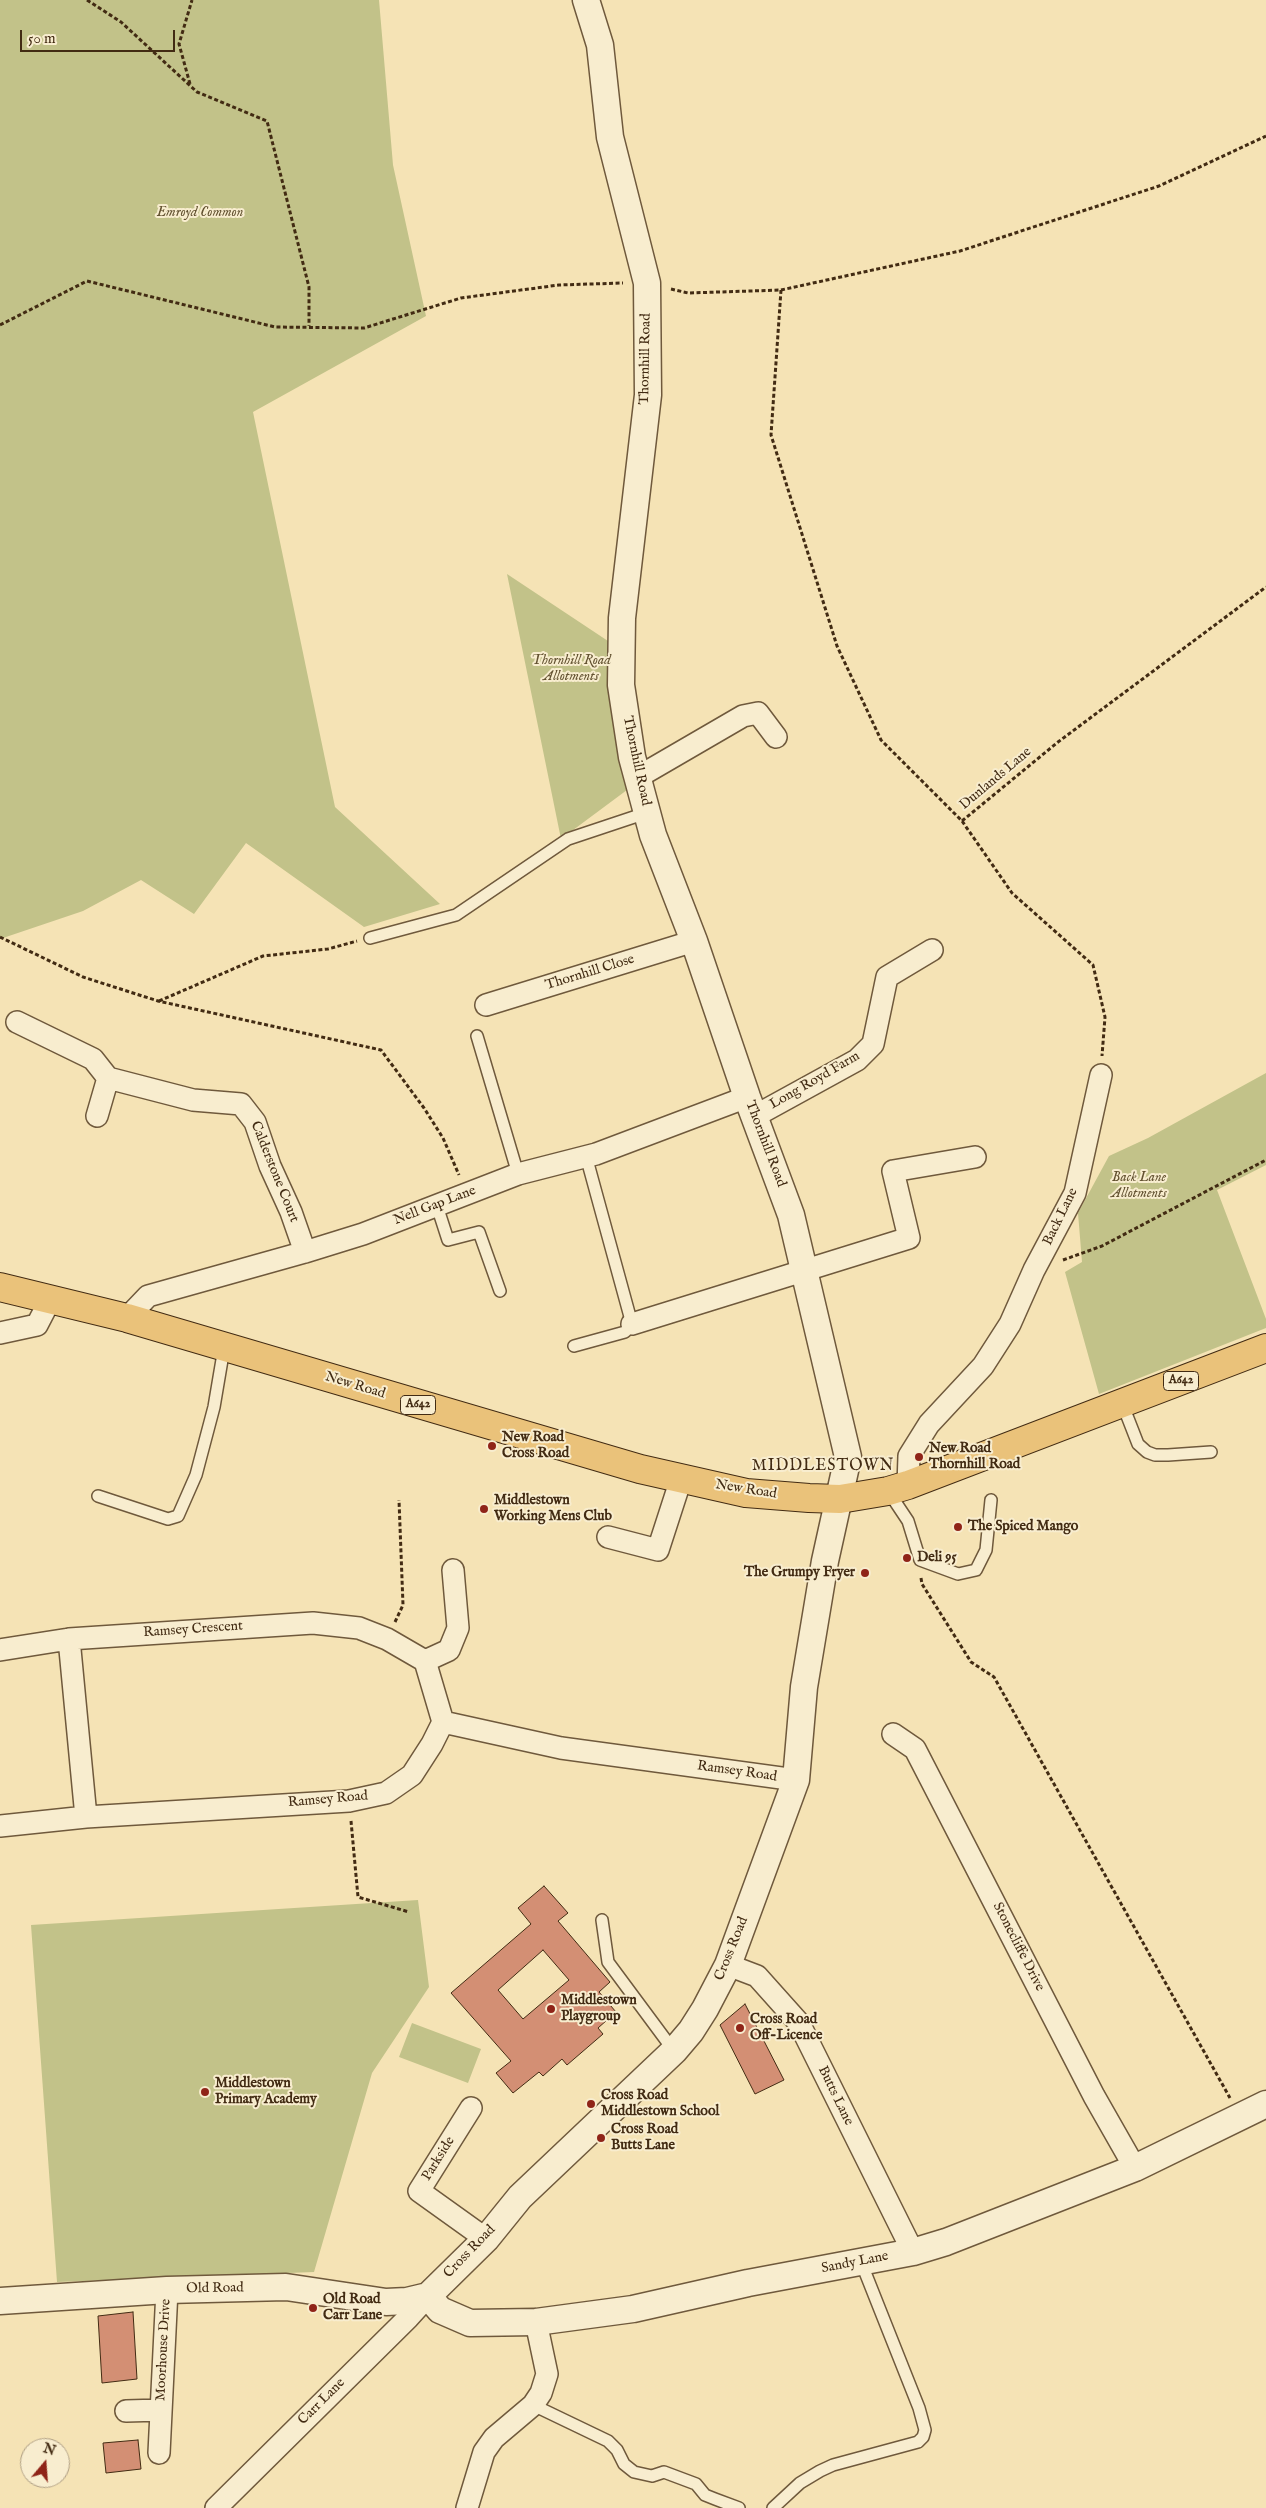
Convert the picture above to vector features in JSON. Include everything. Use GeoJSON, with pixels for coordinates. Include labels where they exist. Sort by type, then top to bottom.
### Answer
{"type":"FeatureCollection","features":[{"type":"Feature","properties":{"kind":"highway","name":"New Road"},"geometry":{"type":"LineString","coordinates":[[0,1287],[127,1318],[442,1412],[681,1479],[746,1493],[840,1499],[898,1488],[1266,1348]]}},
{"type":"Feature","properties":{"kind":"street","name":"Thornhill Road"},"geometry":{"type":"LineString","coordinates":[[586,0],[600,44],[610,137],[647,283],[648,395],[622,618],[622,685],[632,757],[646,813],[694,941],[751,1107],[791,1215],[848,1457],[840,1499]]}},
{"type":"Feature","properties":{"kind":"street"},"geometry":{"type":"LineString","coordinates":[[638,777],[743,716],[758,713],[776,737]]}},
{"type":"Feature","properties":{"kind":"street","name":"Thornhill Close"},"geometry":{"type":"LineString","coordinates":[[486,1005],[694,941]]}},
{"type":"Feature","properties":{"kind":"street","name":"Long Royd Farm"},"geometry":{"type":"LineString","coordinates":[[751,1107],[857,1060],[873,1044],[887,977],[932,950]]}},
{"type":"Feature","properties":{"kind":"street"},"geometry":{"type":"LineString","coordinates":[[17,1022],[93,1059],[108,1078],[98,1116]]}},
{"type":"Feature","properties":{"kind":"street","name":"Back Lane"},"geometry":{"type":"LineString","coordinates":[[898,1488],[909,1456],[930,1424],[983,1366],[1010,1324],[1034,1270],[1075,1192],[1101,1075]]}},
{"type":"Feature","properties":{"kind":"street","name":"Calderstone Court"},"geometry":{"type":"LineString","coordinates":[[108,1078],[193,1100],[241,1104],[255,1122],[270,1166],[291,1212],[305,1252]]}},
{"type":"Feature","properties":{"kind":"street","name":"Nell Gap Lane"},"geometry":{"type":"LineString","coordinates":[[127,1318],[148,1296],[363,1234],[518,1174],[751,1107]]}},
{"type":"Feature","properties":{"kind":"street"},"geometry":{"type":"LineString","coordinates":[[632,1324],[909,1238],[893,1171],[975,1157]]}},
{"type":"Feature","properties":{"kind":"street"},"geometry":{"type":"LineString","coordinates":[[0,1333],[37,1325],[51,1298]]}},
{"type":"Feature","properties":{"kind":"street"},"geometry":{"type":"LineString","coordinates":[[608,1537],[658,1550],[681,1479]]}},
{"type":"Feature","properties":{"kind":"street","name":"Cross Road"},"geometry":{"type":"LineString","coordinates":[[428,2296],[486,2239],[520,2197],[674,2051],[705,2009],[728,1965],[796,1780],[804,1687],[825,1561],[840,1499]]}},
{"type":"Feature","properties":{"kind":"street"},"geometry":{"type":"LineString","coordinates":[[443,1722],[425,1661],[449,1650],[458,1628],[453,1570]]}},
{"type":"Feature","properties":{"kind":"street","name":"Ramsey Crescent"},"geometry":{"type":"LineString","coordinates":[[0,1650],[69,1639],[313,1623],[359,1628],[387,1639],[425,1661]]}},
{"type":"Feature","properties":{"kind":"street"},"geometry":{"type":"LineString","coordinates":[[69,1639],[86,1818]]}},
{"type":"Feature","properties":{"kind":"street","name":"Ramsey Road"},"geometry":{"type":"LineString","coordinates":[[0,1826],[86,1818],[350,1801],[386,1793],[412,1774],[432,1744],[443,1722],[561,1748],[796,1780]]}},
{"type":"Feature","properties":{"kind":"street","name":"Stonecliffe Drive"},"geometry":{"type":"LineString","coordinates":[[893,1734],[915,1749],[1094,2096],[1135,2168]]}},
{"type":"Feature","properties":{"kind":"street","name":"Butts Lane"},"geometry":{"type":"LineString","coordinates":[[728,1965],[757,1976],[799,2023],[913,2252]]}},
{"type":"Feature","properties":{"kind":"street","name":"Sandy Lane"},"geometry":{"type":"LineString","coordinates":[[428,2296],[440,2310],[470,2323],[536,2322],[633,2309],[748,2283],[913,2252],[946,2242],[1135,2168],[1266,2104]]}},
{"type":"Feature","properties":{"kind":"street","name":"Parkside"},"geometry":{"type":"LineString","coordinates":[[470,2108],[418,2191],[486,2239]]}},
{"type":"Feature","properties":{"kind":"street","name":"Old Road"},"geometry":{"type":"LineString","coordinates":[[0,2301],[167,2290],[286,2287],[386,2302],[407,2301],[428,2296]]}},
{"type":"Feature","properties":{"kind":"street","name":"Moorhouse Drive"},"geometry":{"type":"LineString","coordinates":[[159,2453],[167,2290]]}},
{"type":"Feature","properties":{"kind":"street","name":"Carr Lane"},"geometry":{"type":"LineString","coordinates":[[216,2508],[428,2296]]}},
{"type":"Feature","properties":{"kind":"street"},"geometry":{"type":"LineString","coordinates":[[467,2508],[484,2452],[494,2438],[533,2405],[541,2393],[547,2374],[536,2322]]}},
{"type":"Feature","properties":{"kind":"street","name":"Moorhouse Drive"},"geometry":{"type":"LineString","coordinates":[[126,2411],[161,2410]]}},
{"type":"Feature","properties":{"kind":"lane"},"geometry":{"type":"LineString","coordinates":[[370,938],[456,915],[568,839],[646,813]]}},
{"type":"Feature","properties":{"kind":"lane"},"geometry":{"type":"LineString","coordinates":[[477,1036],[518,1174]]}},
{"type":"Feature","properties":{"kind":"lane"},"geometry":{"type":"LineString","coordinates":[[574,1346],[624,1332],[632,1324],[586,1156]]}},
{"type":"Feature","properties":{"kind":"lane"},"geometry":{"type":"LineString","coordinates":[[436,1206],[448,1240],[479,1232],[500,1291]]}},
{"type":"Feature","properties":{"kind":"lane"},"geometry":{"type":"LineString","coordinates":[[98,1496],[168,1519],[178,1516],[196,1475],[214,1407],[224,1348]]}},
{"type":"Feature","properties":{"kind":"lane"},"geometry":{"type":"LineString","coordinates":[[1122,1403],[1138,1444],[1148,1452],[1168,1456],[1211,1452]]}},
{"type":"Feature","properties":{"kind":"lane"},"geometry":{"type":"LineString","coordinates":[[898,1488],[902,1516],[908,1521],[920,1560],[958,1574],[976,1570],[986,1550],[991,1500]]}},
{"type":"Feature","properties":{"kind":"lane"},"geometry":{"type":"LineString","coordinates":[[602,1920],[608,1962],[674,2051]]}},
{"type":"Feature","properties":{"kind":"lane"},"geometry":{"type":"LineString","coordinates":[[773,2508],[800,2483],[820,2471],[833,2465],[918,2442],[923,2437],[925,2430],[920,2408],[861,2262]]}},
{"type":"Feature","properties":{"kind":"lane"},"geometry":{"type":"LineString","coordinates":[[533,2405],[608,2441],[617,2450],[624,2464],[634,2472],[652,2476],[664,2472],[696,2484],[706,2494],[739,2508]]}},
{"type":"Feature","properties":{"kind":"path"},"geometry":{"type":"LineString","coordinates":[[87,0],[121,22],[198,92],[267,121],[309,287],[309,326]]}},
{"type":"Feature","properties":{"kind":"path"},"geometry":{"type":"LineString","coordinates":[[191,85],[179,44],[192,0]]}},
{"type":"Feature","properties":{"kind":"path"},"geometry":{"type":"LineString","coordinates":[[0,325],[87,281],[275,327],[364,328],[461,298],[559,285],[647,283],[688,293],[781,290],[960,251],[1159,186],[1266,136]]}},
{"type":"Feature","properties":{"kind":"path"},"geometry":{"type":"LineString","coordinates":[[781,290],[771,435],[837,646],[881,740],[962,821]]}},
{"type":"Feature","properties":{"kind":"path","name":"Dunlands Lane"},"geometry":{"type":"LineString","coordinates":[[1101,1075],[1105,1017],[1093,965],[1012,893],[962,821],[1058,742],[1266,587]]}},
{"type":"Feature","properties":{"kind":"path"},"geometry":{"type":"LineString","coordinates":[[0,937],[83,976],[158,1001],[380,1050],[424,1108],[443,1138],[467,1194]]}},
{"type":"Feature","properties":{"kind":"path"},"geometry":{"type":"LineString","coordinates":[[158,1001],[263,956],[328,949],[370,938]]}},
{"type":"Feature","properties":{"kind":"path"},"geometry":{"type":"LineString","coordinates":[[1034,1270],[1102,1246],[1266,1160]]}},
{"type":"Feature","properties":{"kind":"path"},"geometry":{"type":"LineString","coordinates":[[387,1639],[403,1605],[399,1500]]}},
{"type":"Feature","properties":{"kind":"path"},"geometry":{"type":"LineString","coordinates":[[920,1560],[922,1584],[971,1662],[994,1677],[1240,2116]]}},
{"type":"Feature","properties":{"kind":"path"},"geometry":{"type":"LineString","coordinates":[[350,1801],[358,1897],[409,1912]]}},
{"type":"Feature","properties":{"kind":"green space","name":"Emroyd Common"},"geometry":{"type":"Polygon","coordinates":[[[0,0],[379,0],[393,165],[426,316],[253,412],[335,807],[440,904],[364,927],[246,843],[194,914],[141,880],[83,911],[0,939],[0,0]]]}},
{"type":"Feature","properties":{"kind":"green space","name":"Thornhill Road Allotments"},"geometry":{"type":"Polygon","coordinates":[[[507,574],[611,643],[631,787],[561,839],[507,574]]]}},
{"type":"Feature","properties":{"kind":"green space","name":"Back Lane Allotments"},"geometry":{"type":"Polygon","coordinates":[[[1266,1073],[1266,1165],[1217,1190],[1266,1319],[1266,1328],[1099,1394],[1065,1272],[1082,1262],[1078,1213],[1109,1156],[1148,1138],[1266,1073]]]}},
{"type":"Feature","properties":{"kind":"green space","name":"Middlestown Primary Academy"},"geometry":{"type":"Polygon","coordinates":[[[418,1900],[429,1987],[372,2073],[314,2272],[57,2282],[31,1925],[418,1900]]]}},
{"type":"Feature","properties":{"kind":"green space"},"geometry":{"type":"Polygon","coordinates":[[[412,2023],[481,2049],[468,2083],[399,2057],[412,2023]]]}},
{"type":"Feature","properties":{"kind":"building"},"geometry":{"type":"Polygon","coordinates":[[[544,1886],[568,1913],[558,1921],[610,1982],[599,1992],[616,2012],[598,2028],[603,2034],[567,2065],[562,2059],[543,2076],[539,2072],[513,2093],[496,2073],[511,2061],[451,1993],[531,1924],[518,1908],[544,1886]],[[543,1950],[498,1990],[523,2019],[569,1980],[543,1950]]]}},
{"type":"Feature","properties":{"kind":"building"},"geometry":{"type":"Polygon","coordinates":[[[745,2004],[784,2080],[755,2094],[720,2025],[745,2004]]]}},
{"type":"Feature","properties":{"kind":"building"},"geometry":{"type":"Polygon","coordinates":[[[133,2312],[137,2379],[102,2383],[98,2316],[133,2312]]]}},
{"type":"Feature","properties":{"kind":"building"},"geometry":{"type":"Polygon","coordinates":[[[138,2440],[141,2469],[106,2473],[103,2443],[138,2440]]]}},
{"type":"Feature","properties":{"kind":"place","name":"New Road Cross Road"},"geometry":{"type":"Point","coordinates":[492,1446]}},
{"type":"Feature","properties":{"kind":"place","name":"New Road Thornhill Road"},"geometry":{"type":"Point","coordinates":[919,1457]}},
{"type":"Feature","properties":{"kind":"place","name":"Middlestown Working Mens Club"},"geometry":{"type":"Point","coordinates":[484,1509]}},
{"type":"Feature","properties":{"kind":"place","name":"The Spiced Mango"},"geometry":{"type":"Point","coordinates":[958,1527]}},
{"type":"Feature","properties":{"kind":"place","name":"Deli 95"},"geometry":{"type":"Point","coordinates":[907,1558]}},
{"type":"Feature","properties":{"kind":"place","name":"The Grumpy Fryer"},"geometry":{"type":"Point","coordinates":[865,1573]}},
{"type":"Feature","properties":{"kind":"place","name":"Middlestown Playgroup"},"geometry":{"type":"Point","coordinates":[551,2009]}},
{"type":"Feature","properties":{"kind":"place","name":"Cross Road Off-Licence"},"geometry":{"type":"Point","coordinates":[740,2028]}},
{"type":"Feature","properties":{"kind":"place","name":"Middlestown Primary Academy"},"geometry":{"type":"Point","coordinates":[205,2092]}},
{"type":"Feature","properties":{"kind":"place","name":"Cross Road Middlestown School"},"geometry":{"type":"Point","coordinates":[591,2104]}},
{"type":"Feature","properties":{"kind":"place","name":"Cross Road Butts Lane"},"geometry":{"type":"Point","coordinates":[601,2138]}},
{"type":"Feature","properties":{"kind":"place","name":"Old Road Carr Lane"},"geometry":{"type":"Point","coordinates":[313,2308]}},
{"type":"Feature","properties":{"kind":"district","name":"MIDDLESTOWN"},"geometry":{"type":"Point","coordinates":[823,1467]}}]}
